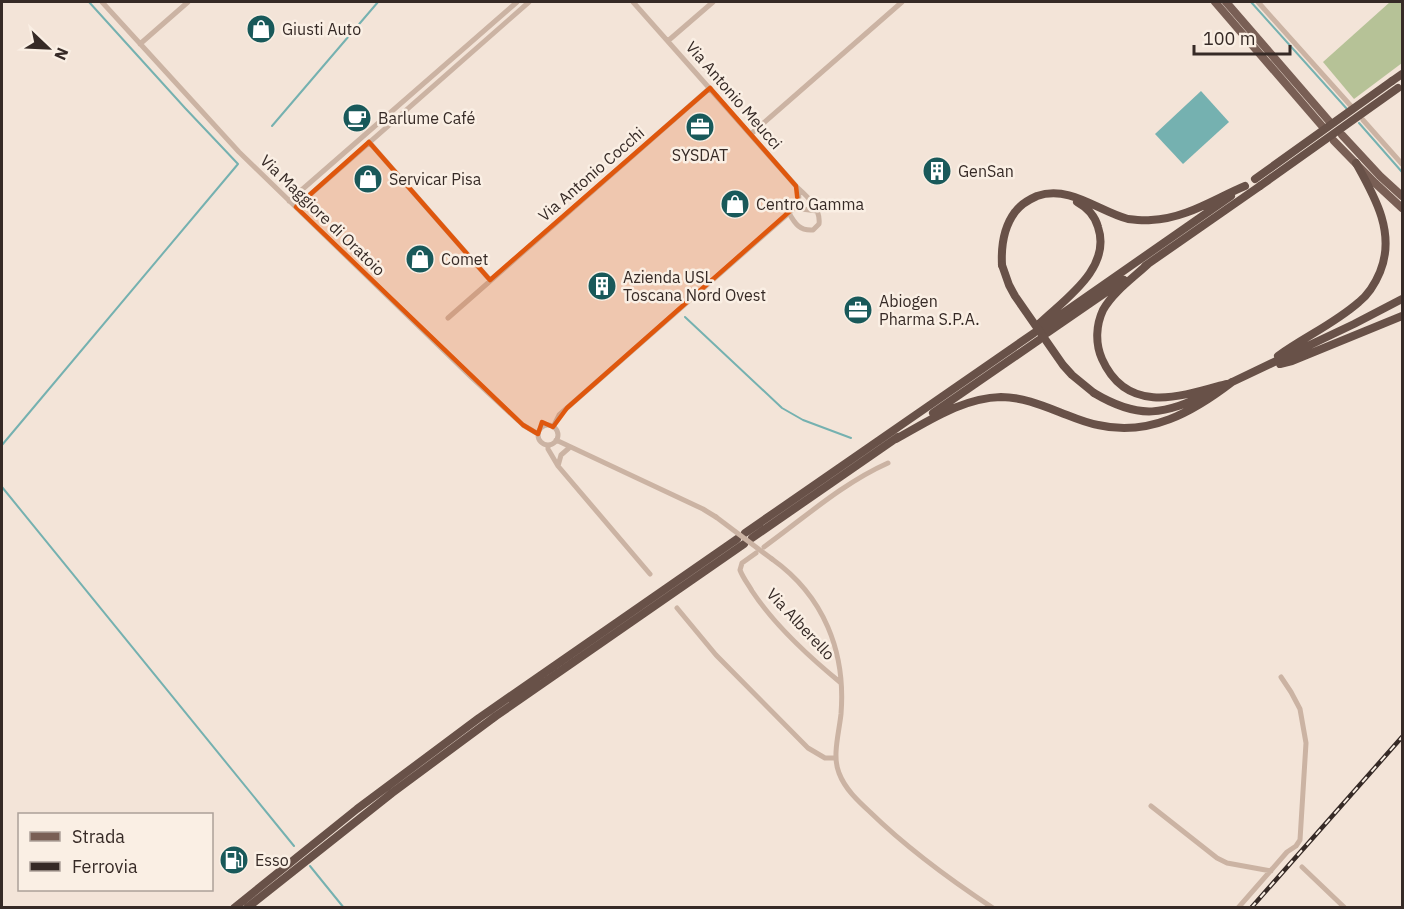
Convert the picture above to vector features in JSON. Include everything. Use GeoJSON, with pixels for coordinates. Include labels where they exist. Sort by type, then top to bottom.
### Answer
{"type":"FeatureCollection","features":[{"type":"Feature","properties":{"kind":"highway"},"geometry":{"type":"LineString","coordinates":[[1044,328],[1148,264],[1258,182],[1398,85],[1402,74]]}},
{"type":"Feature","properties":{"kind":"highway"},"geometry":{"type":"LineString","coordinates":[[1262,368],[1354,307],[1369,293],[1378,276],[1385,255],[1386,230],[1374,196],[1356,163]]}},
{"type":"Feature","properties":{"kind":"highway"},"geometry":{"type":"LineString","coordinates":[[1258,182],[1187,213],[1153,220],[1130,219],[1064,195],[1037,196],[1025,202],[1008,223],[1001,255],[1007,281],[1015,296],[1072,375],[1105,400],[1144,412],[1183,405],[1363,320],[1402,298]]}},
{"type":"Feature","properties":{"kind":"highway"},"geometry":{"type":"LineString","coordinates":[[1044,328],[1245,186]]}},
{"type":"Feature","properties":{"kind":"highway"},"geometry":{"type":"LineString","coordinates":[[1044,328],[1087,276],[1099,254],[1100,237],[1096,220],[1087,208],[1064,195]]}},
{"type":"Feature","properties":{"kind":"highway"},"geometry":{"type":"LineString","coordinates":[[1148,264],[1109,302],[1100,318],[1097,346],[1112,377],[1125,388],[1150,398],[1171,398],[1232,382]]}},
{"type":"Feature","properties":{"kind":"highway"},"geometry":{"type":"LineString","coordinates":[[1262,368],[1292,361],[1402,316]]}},
{"type":"Feature","properties":{"kind":"highway"},"geometry":{"type":"LineString","coordinates":[[896,439],[1035,334],[749,535],[896,439],[955,407],[977,400],[1008,397],[1022,399],[1088,423],[1124,428],[1149,426],[1168,421],[1215,395],[1232,382]]}},
{"type":"Feature","properties":{"kind":"highway"},"geometry":{"type":"LineString","coordinates":[[234,908],[364,803],[479,718],[740,542],[392,793],[247,908]]}},
{"type":"Feature","properties":{"kind":"main road"},"geometry":{"type":"LineString","coordinates":[[1215,2],[1322,126]]}},
{"type":"Feature","properties":{"kind":"main road"},"geometry":{"type":"LineString","coordinates":[[1226,2],[1329,121]]}},
{"type":"Feature","properties":{"kind":"main road"},"geometry":{"type":"LineString","coordinates":[[1342,135],[1402,196]]}},
{"type":"Feature","properties":{"kind":"main road"},"geometry":{"type":"LineString","coordinates":[[1334,141],[1402,208]]}},
{"type":"Feature","properties":{"kind":"street","name":"Via Maggiore di Oratoio"},"geometry":{"type":"LineString","coordinates":[[102,2],[239,152],[523,425],[538,434],[542,442],[548,444],[548,449],[558,466],[650,574]]}},
{"type":"Feature","properties":{"kind":"street"},"geometry":{"type":"LineString","coordinates":[[140,44],[188,2]]}},
{"type":"Feature","properties":{"kind":"street"},"geometry":{"type":"LineString","coordinates":[[289,201],[517,2]]}},
{"type":"Feature","properties":{"kind":"street"},"geometry":{"type":"LineString","coordinates":[[296,207],[529,2]]}},
{"type":"Feature","properties":{"kind":"street","name":"Via Antonio Meucci"},"geometry":{"type":"LineString","coordinates":[[633,2],[807,196],[817,211]]}},
{"type":"Feature","properties":{"kind":"street"},"geometry":{"type":"LineString","coordinates":[[669,40],[712,2]]}},
{"type":"Feature","properties":{"kind":"street"},"geometry":{"type":"LineString","coordinates":[[751,134],[902,2]]}},
{"type":"Feature","properties":{"kind":"street"},"geometry":{"type":"LineString","coordinates":[[1258,2],[1351,106]]}},
{"type":"Feature","properties":{"kind":"street","name":"Via Antonio Cocchi"},"geometry":{"type":"LineString","coordinates":[[448,318],[710,88]]}},
{"type":"Feature","properties":{"kind":"street"},"geometry":{"type":"LineString","coordinates":[[1363,120],[1402,164]]}},
{"type":"Feature","properties":{"kind":"street"},"geometry":{"type":"LineString","coordinates":[[369,142],[490,280]]}},
{"type":"Feature","properties":{"kind":"street"},"geometry":{"type":"LineString","coordinates":[[553,426],[567,408],[792,211],[798,204],[799,198],[796,186]]}},
{"type":"Feature","properties":{"kind":"street"},"geometry":{"type":"LineString","coordinates":[[792,211],[817,211],[820,216],[816,229],[811,231],[799,227],[792,211]]}},
{"type":"Feature","properties":{"kind":"street"},"geometry":{"type":"LineString","coordinates":[[538,434],[544,426],[553,426]]}},
{"type":"Feature","properties":{"kind":"street"},"geometry":{"type":"LineString","coordinates":[[548,444],[556,441],[558,435],[553,426]]}},
{"type":"Feature","properties":{"kind":"street"},"geometry":{"type":"LineString","coordinates":[[556,441],[716,517],[795,578],[820,611],[834,644],[839,666],[842,701],[836,758],[838,772],[848,789],[904,844],[993,908]]}},
{"type":"Feature","properties":{"kind":"street"},"geometry":{"type":"LineString","coordinates":[[558,466],[561,455],[568,448]]}},
{"type":"Feature","properties":{"kind":"street"},"geometry":{"type":"LineString","coordinates":[[764,547],[808,513],[870,471],[888,463]]}},
{"type":"Feature","properties":{"kind":"street","name":"Via Alberello"},"geometry":{"type":"LineString","coordinates":[[756,553],[741,565],[741,574],[747,584],[779,626],[841,683]]}},
{"type":"Feature","properties":{"kind":"street"},"geometry":{"type":"LineString","coordinates":[[677,608],[716,655],[810,750],[825,758],[836,758]]}},
{"type":"Feature","properties":{"kind":"street"},"geometry":{"type":"LineString","coordinates":[[1238,908],[1300,840],[1307,746],[1300,709],[1281,677]]}},
{"type":"Feature","properties":{"kind":"street"},"geometry":{"type":"LineString","coordinates":[[1151,806],[1217,858],[1227,863],[1271,871]]}},
{"type":"Feature","properties":{"kind":"street"},"geometry":{"type":"LineString","coordinates":[[1302,867],[1345,908]]}},
{"type":"Feature","properties":{"kind":"highlighted area"},"geometry":{"type":"Polygon","coordinates":[[[710,88],[796,186],[798,204],[567,408],[553,427],[542,422],[538,434],[523,425],[296,207],[369,142],[490,280],[710,88]]]}},
{"type":"Feature","properties":{"kind":"green space"},"geometry":{"type":"Polygon","coordinates":[[[1390,2],[1402,2],[1402,63],[1354,99],[1323,62],[1390,2]]]}},
{"type":"Feature","properties":{"kind":"water"},"geometry":{"type":"Polygon","coordinates":[[[1201,91],[1229,122],[1183,164],[1155,134],[1201,91]]]}},
{"type":"Feature","properties":{"kind":"waterway"},"geometry":{"type":"LineString","coordinates":[[2,445],[238,164],[89,2]]}},
{"type":"Feature","properties":{"kind":"waterway"},"geometry":{"type":"LineString","coordinates":[[272,126],[378,2]]}},
{"type":"Feature","properties":{"kind":"waterway"},"geometry":{"type":"LineString","coordinates":[[1251,2],[1347,109]]}},
{"type":"Feature","properties":{"kind":"waterway"},"geometry":{"type":"LineString","coordinates":[[1359,123],[1402,172]]}},
{"type":"Feature","properties":{"kind":"waterway"},"geometry":{"type":"LineString","coordinates":[[685,317],[782,408],[803,420],[851,438]]}},
{"type":"Feature","properties":{"kind":"waterway"},"geometry":{"type":"LineString","coordinates":[[2,487],[294,846]]}},
{"type":"Feature","properties":{"kind":"waterway"},"geometry":{"type":"LineString","coordinates":[[310,866],[344,908]]}},
{"type":"Feature","properties":{"kind":"railway"},"geometry":{"type":"LineString","coordinates":[[1251,908],[1402,737]]}},
{"type":"Feature","properties":{"kind":"place","name":"Giusti Auto"},"geometry":{"type":"Point","coordinates":[261,29]}},
{"type":"Feature","properties":{"kind":"place","name":"Barlume Café"},"geometry":{"type":"Point","coordinates":[357,118]}},
{"type":"Feature","properties":{"kind":"place","name":"SYSDAT"},"geometry":{"type":"Point","coordinates":[700,127]}},
{"type":"Feature","properties":{"kind":"place","name":"GenSan"},"geometry":{"type":"Point","coordinates":[937,171]}},
{"type":"Feature","properties":{"kind":"place","name":"Servicar Pisa"},"geometry":{"type":"Point","coordinates":[368,179]}},
{"type":"Feature","properties":{"kind":"place","name":"Centro Gamma"},"geometry":{"type":"Point","coordinates":[735,204]}},
{"type":"Feature","properties":{"kind":"place","name":"Comet"},"geometry":{"type":"Point","coordinates":[420,259]}},
{"type":"Feature","properties":{"kind":"place","name":"Azienda USL Toscana Nord Ovest"},"geometry":{"type":"Point","coordinates":[602,286]}},
{"type":"Feature","properties":{"kind":"place","name":"Abiogen Pharma S.P.A."},"geometry":{"type":"Point","coordinates":[858,310]}},
{"type":"Feature","properties":{"kind":"place","name":"Esso"},"geometry":{"type":"Point","coordinates":[234,860]}}]}
